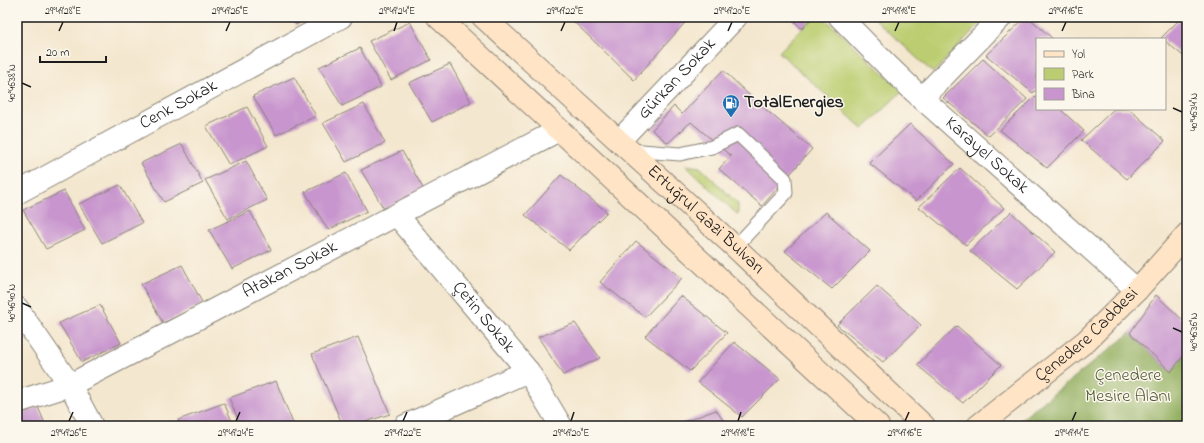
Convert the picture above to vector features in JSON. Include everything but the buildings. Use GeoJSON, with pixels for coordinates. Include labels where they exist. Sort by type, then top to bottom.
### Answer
{"type":"FeatureCollection","features":[{"type":"Feature","properties":{"kind":"main road","name":"Ertuğrul Gazi Bulvarı"},"geometry":{"type":"LineString","coordinates":[[438,17],[878,426]]}},
{"type":"Feature","properties":{"kind":"main road","name":"Ertuğrul Gazi Bulvarı"},"geometry":{"type":"LineString","coordinates":[[483,17],[735,247],[924,426]]}},
{"type":"Feature","properties":{"kind":"main road","name":"Çenedere Caddesi"},"geometry":{"type":"LineString","coordinates":[[978,426],[1086,341],[1137,290],[1187,234]]}},
{"type":"Feature","properties":{"kind":"street","name":"Cenk Sokak"},"geometry":{"type":"LineString","coordinates":[[17,194],[342,17]]}},
{"type":"Feature","properties":{"kind":"street","name":"Gürkan Sokak"},"geometry":{"type":"LineString","coordinates":[[624,146],[736,17]]}},
{"type":"Feature","properties":{"kind":"street","name":"Karayel Sokak"},"geometry":{"type":"LineString","coordinates":[[840,17],[922,98],[1137,290]]}},
{"type":"Feature","properties":{"kind":"street"},"geometry":{"type":"LineString","coordinates":[[922,98],[1002,17]]}},
{"type":"Feature","properties":{"kind":"street","name":"Atakan Sokak"},"geometry":{"type":"LineString","coordinates":[[17,402],[70,384],[559,130]]}},
{"type":"Feature","properties":{"kind":"street","name":"Çetin Sokak"},"geometry":{"type":"LineString","coordinates":[[397,215],[528,371],[561,426]]}},
{"type":"Feature","properties":{"kind":"street"},"geometry":{"type":"LineString","coordinates":[[17,308],[70,384],[92,426]]}},
{"type":"Feature","properties":{"kind":"street"},"geometry":{"type":"LineString","coordinates":[[405,426],[528,371]]}},
{"type":"Feature","properties":{"kind":"lane"},"geometry":{"type":"LineString","coordinates":[[624,146],[680,154],[712,147],[738,134],[785,179],[786,193],[735,247]]}},
{"type":"Feature","properties":{"kind":"green space"},"geometry":{"type":"Polygon","coordinates":[[[813,17],[823,17],[902,91],[863,129],[779,52],[813,17]]]}},
{"type":"Feature","properties":{"kind":"green space"},"geometry":{"type":"Polygon","coordinates":[[[873,17],[986,17],[933,73],[873,17]]]}},
{"type":"Feature","properties":{"kind":"green space"},"geometry":{"type":"Polygon","coordinates":[[[685,165],[700,167],[738,204],[738,215],[685,165]]]}},
{"type":"Feature","properties":{"kind":"green space","name":"Çenedere Mesire Alanı"},"geometry":{"type":"Polygon","coordinates":[[[1130,333],[1171,372],[1187,351],[1187,426],[1013,426],[1130,333]]]}},
{"type":"Feature","properties":{"kind":"place","name":"TotalEnergies"},"geometry":{"type":"Point","coordinates":[731,118]}}]}
